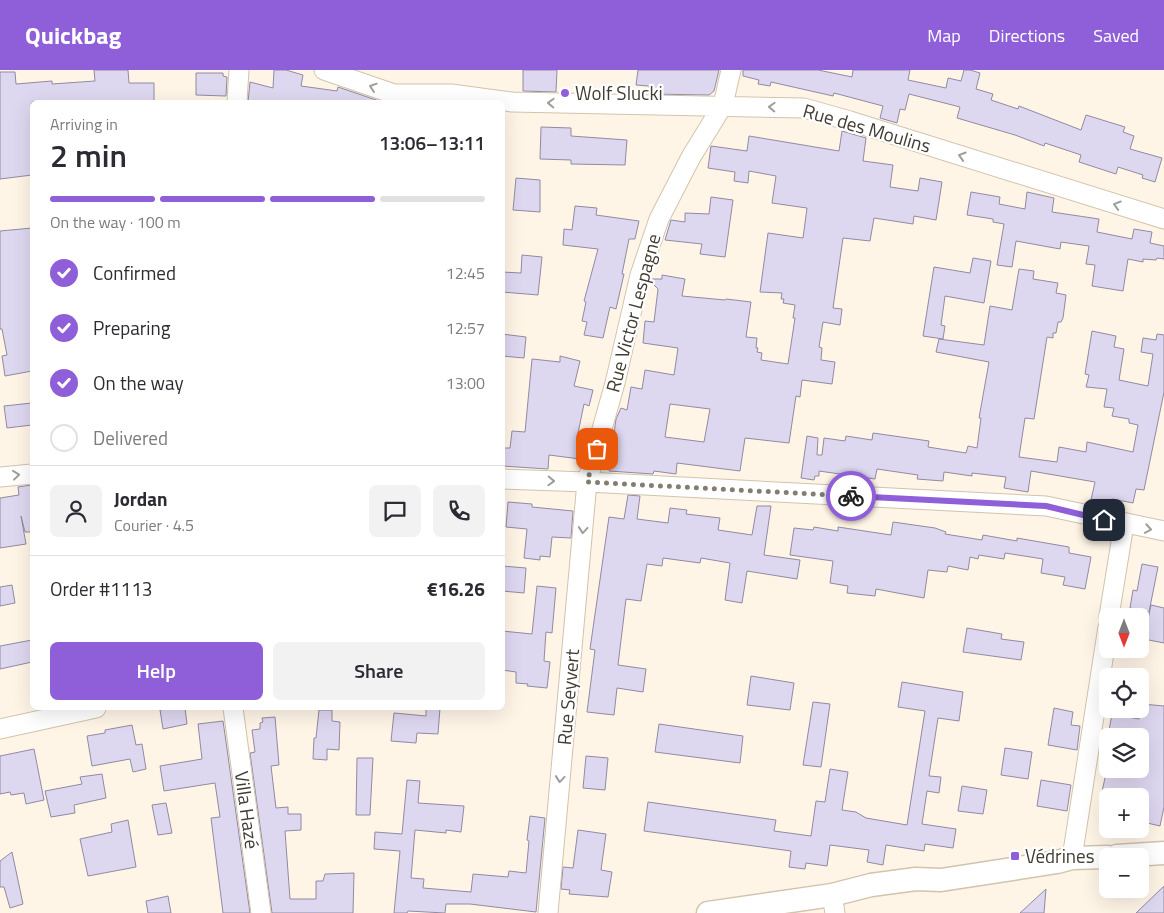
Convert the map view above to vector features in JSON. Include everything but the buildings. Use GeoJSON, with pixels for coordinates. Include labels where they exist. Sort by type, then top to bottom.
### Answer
{"type":"FeatureCollection","features":[{"type":"Feature","properties":{"kind":"street"},"geometry":{"type":"LineString","coordinates":[[237,100],[239,70]]}},
{"type":"Feature","properties":{"kind":"street","name":"Rue des Moulins"},"geometry":{"type":"LineString","coordinates":[[324,70],[394,94],[481,100]]}},
{"type":"Feature","properties":{"kind":"street","name":"Rue Victor Lespagne"},"geometry":{"type":"LineString","coordinates":[[587,482],[615,383],[640,275],[659,219],[691,157],[723,106],[731,70]]}},
{"type":"Feature","properties":{"kind":"street","name":"Rue des Moulins"},"geometry":{"type":"LineString","coordinates":[[505,102],[804,108],[1164,219]]}},
{"type":"Feature","properties":{"kind":"street"},"geometry":{"type":"LineString","coordinates":[[0,477],[30,474]]}},
{"type":"Feature","properties":{"kind":"street"},"geometry":{"type":"LineString","coordinates":[[505,479],[1046,506],[1164,532]]}},
{"type":"Feature","properties":{"kind":"street","name":"Rue Seyvert"},"geometry":{"type":"LineString","coordinates":[[548,913],[587,482]]}},
{"type":"Feature","properties":{"kind":"street"},"geometry":{"type":"LineString","coordinates":[[1110,608],[1124,524]]}},
{"type":"Feature","properties":{"kind":"street"},"geometry":{"type":"LineString","coordinates":[[1072,858],[1103,658]]}},
{"type":"Feature","properties":{"kind":"street"},"geometry":{"type":"LineString","coordinates":[[0,729],[87,710]]}},
{"type":"Feature","properties":{"kind":"street","name":"Villa Hazé"},"geometry":{"type":"LineString","coordinates":[[233,710],[261,913]]}},
{"type":"Feature","properties":{"kind":"street"},"geometry":{"type":"LineString","coordinates":[[1149,854],[1164,853]]}},
{"type":"Feature","properties":{"kind":"street"},"geometry":{"type":"LineString","coordinates":[[708,913],[834,904],[871,885],[916,879],[951,879],[1072,858],[1099,857]]}},
{"type":"Feature","properties":{"kind":"way so far"},"geometry":{"type":"LineString","coordinates":[[597,449],[587,482],[851,496]]}},
{"type":"Feature","properties":{"kind":"place","name":"Wolf Slucki"},"geometry":{"type":"Point","coordinates":[565,93]}},
{"type":"Feature","properties":{"kind":"place","name":"Védrines"},"geometry":{"type":"Point","coordinates":[1015,856]}},
{"type":"Feature","properties":{"kind":"route"},"geometry":{"type":"LineString","coordinates":[[851,496],[1046,506],[1104,520]]}}]}
